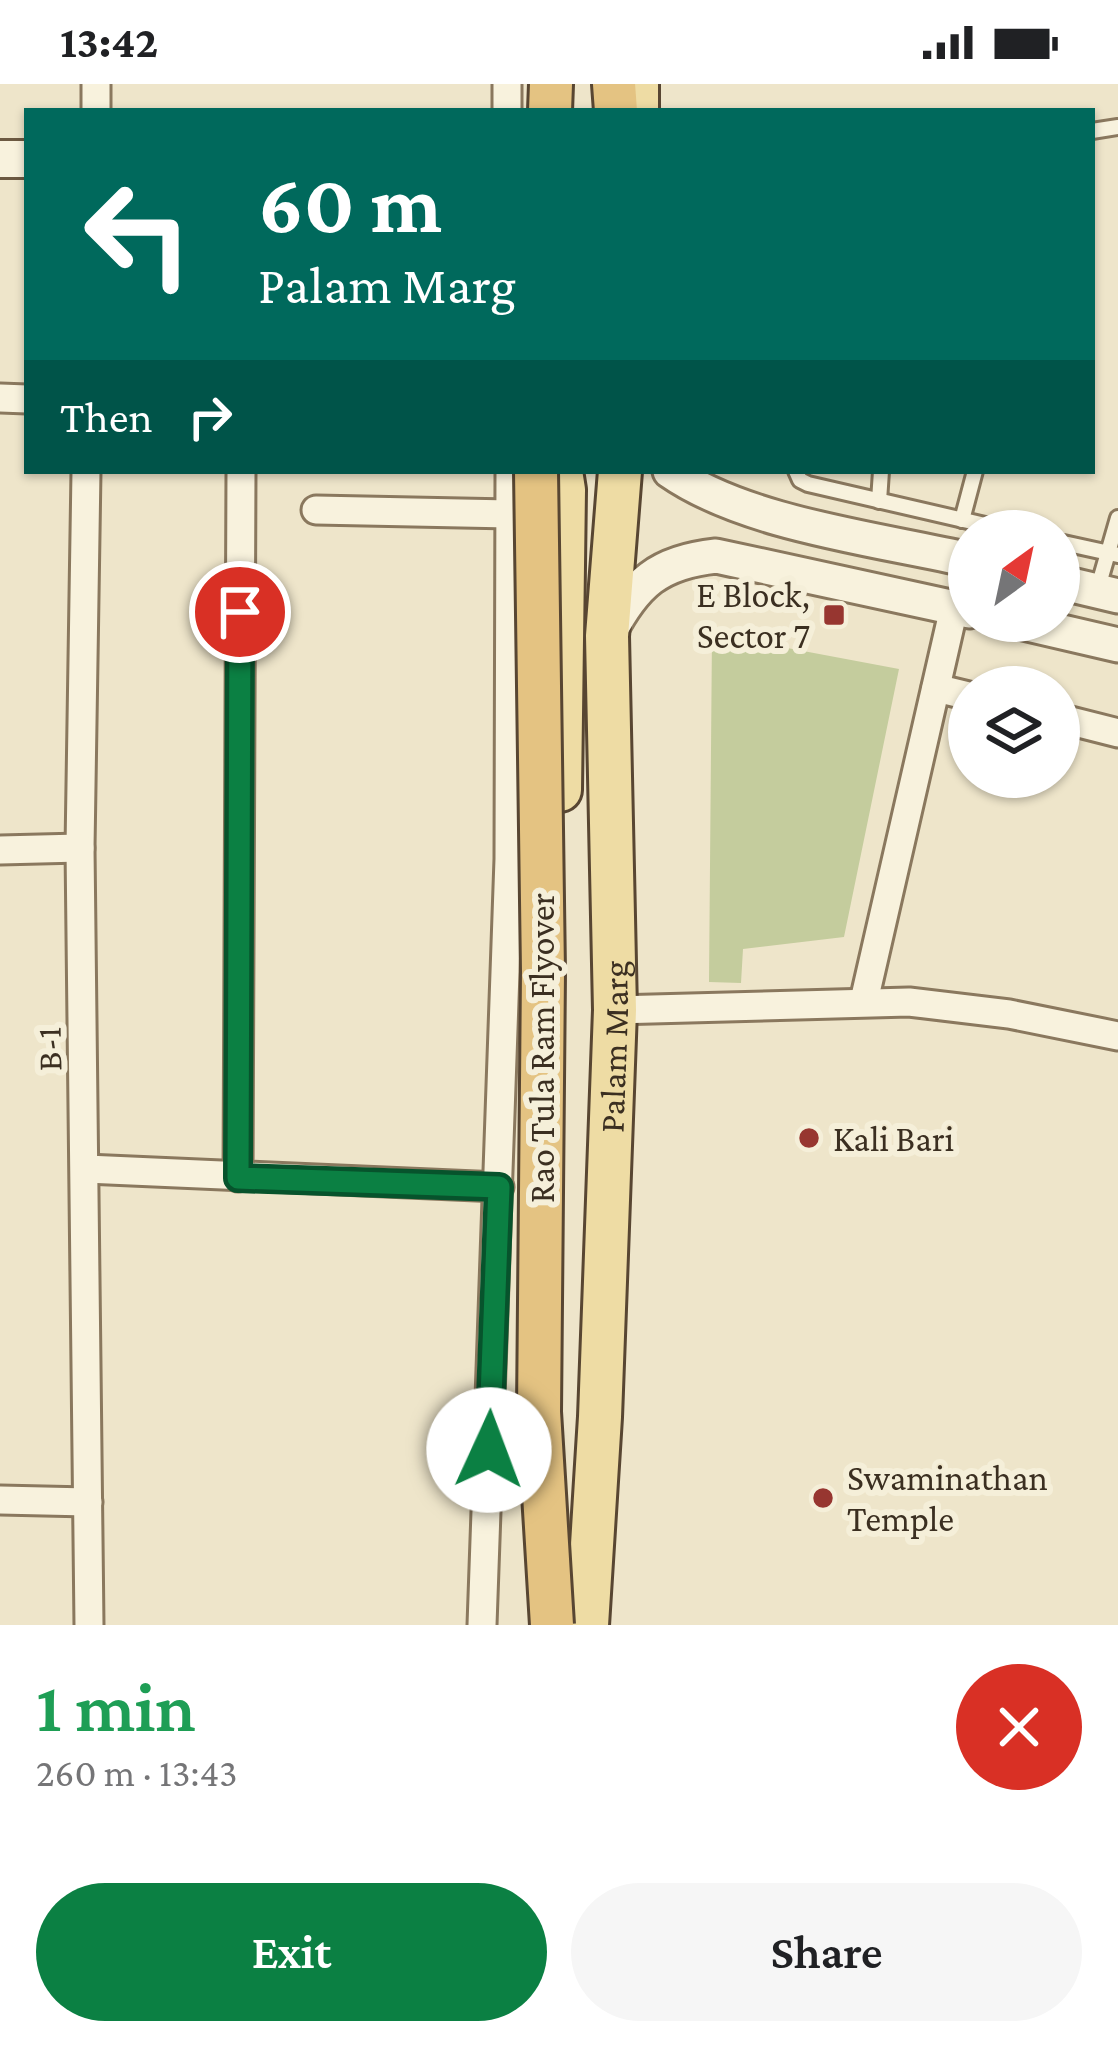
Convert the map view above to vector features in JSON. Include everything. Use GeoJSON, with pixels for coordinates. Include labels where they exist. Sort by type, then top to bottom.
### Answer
{"type":"FeatureCollection","features":[{"type":"Feature","properties":{"kind":"highway","name":"Rao Tula Ram Flyover"},"geometry":{"type":"LineString","coordinates":[[536,474],[543,972],[539,1412],[552,1625]]}},
{"type":"Feature","properties":{"kind":"main road","name":"Palam Marg"},"geometry":{"type":"LineString","coordinates":[[543,1625],[552,1323],[561,474]]}},
{"type":"Feature","properties":{"kind":"main road","name":"Palam Marg"},"geometry":{"type":"LineString","coordinates":[[586,1625],[600,1417],[615,1010],[607,636],[620,474]]}},
{"type":"Feature","properties":{"kind":"street","name":"B-1"},"geometry":{"type":"LineString","coordinates":[[86,474],[80,848],[89,1625]]}},
{"type":"Feature","properties":{"kind":"street"},"geometry":{"type":"LineString","coordinates":[[238,1178],[241,474]]}},
{"type":"Feature","properties":{"kind":"street"},"geometry":{"type":"LineString","coordinates":[[482,1625],[509,859],[510,474]]}},
{"type":"Feature","properties":{"kind":"street"},"geometry":{"type":"LineString","coordinates":[[675,474],[716,497],[767,514],[948,555]]}},
{"type":"Feature","properties":{"kind":"street"},"geometry":{"type":"LineString","coordinates":[[316,510],[510,514]]}},
{"type":"Feature","properties":{"kind":"street"},"geometry":{"type":"LineString","coordinates":[[757,562],[767,514]]}},
{"type":"Feature","properties":{"kind":"street"},"geometry":{"type":"LineString","coordinates":[[607,636],[624,603],[649,577],[681,560],[716,556],[948,606]]}},
{"type":"Feature","properties":{"kind":"street"},"geometry":{"type":"LineString","coordinates":[[1080,636],[1118,645]]}},
{"type":"Feature","properties":{"kind":"street"},"geometry":{"type":"LineString","coordinates":[[864,1000],[936,688],[951,642]]}},
{"type":"Feature","properties":{"kind":"street"},"geometry":{"type":"LineString","coordinates":[[936,688],[948,691]]}},
{"type":"Feature","properties":{"kind":"street"},"geometry":{"type":"LineString","coordinates":[[1080,723],[1118,733]]}},
{"type":"Feature","properties":{"kind":"street"},"geometry":{"type":"LineString","coordinates":[[0,850],[80,848]]}},
{"type":"Feature","properties":{"kind":"street"},"geometry":{"type":"LineString","coordinates":[[615,1010],[864,1000],[958,1005],[1118,1036]]}},
{"type":"Feature","properties":{"kind":"street"},"geometry":{"type":"LineString","coordinates":[[86,1169],[499,1187]]}},
{"type":"Feature","properties":{"kind":"street"},"geometry":{"type":"LineString","coordinates":[[0,1500],[88,1502]]}},
{"type":"Feature","properties":{"kind":"lane"},"geometry":{"type":"LineString","coordinates":[[797,474],[808,484],[948,517]]}},
{"type":"Feature","properties":{"kind":"lane"},"geometry":{"type":"LineString","coordinates":[[879,501],[881,474]]}},
{"type":"Feature","properties":{"kind":"lane"},"geometry":{"type":"LineString","coordinates":[[964,510],[973,474]]}},
{"type":"Feature","properties":{"kind":"lane"},"geometry":{"type":"LineString","coordinates":[[1107,594],[1118,518]]}},
{"type":"Feature","properties":{"kind":"lane"},"geometry":{"type":"LineString","coordinates":[[1080,547],[1113,554]]}},
{"type":"Feature","properties":{"kind":"green space"},"geometry":{"type":"Polygon","coordinates":[[[712,634],[899,669],[844,937],[743,949],[741,983],[709,982],[712,634]]]}},
{"type":"Feature","properties":{"kind":"place","name":"E Block, Sector 7"},"geometry":{"type":"Point","coordinates":[834,615]}},
{"type":"Feature","properties":{"kind":"place","name":"Kali Bari"},"geometry":{"type":"Point","coordinates":[809,1138]}},
{"type":"Feature","properties":{"kind":"place","name":"Swaminathan Temple"},"geometry":{"type":"Point","coordinates":[823,1498]}},
{"type":"Feature","properties":{"kind":"route"},"geometry":{"type":"LineString","coordinates":[[240,612],[238,1178],[499,1187],[489,1450]]}}]}
